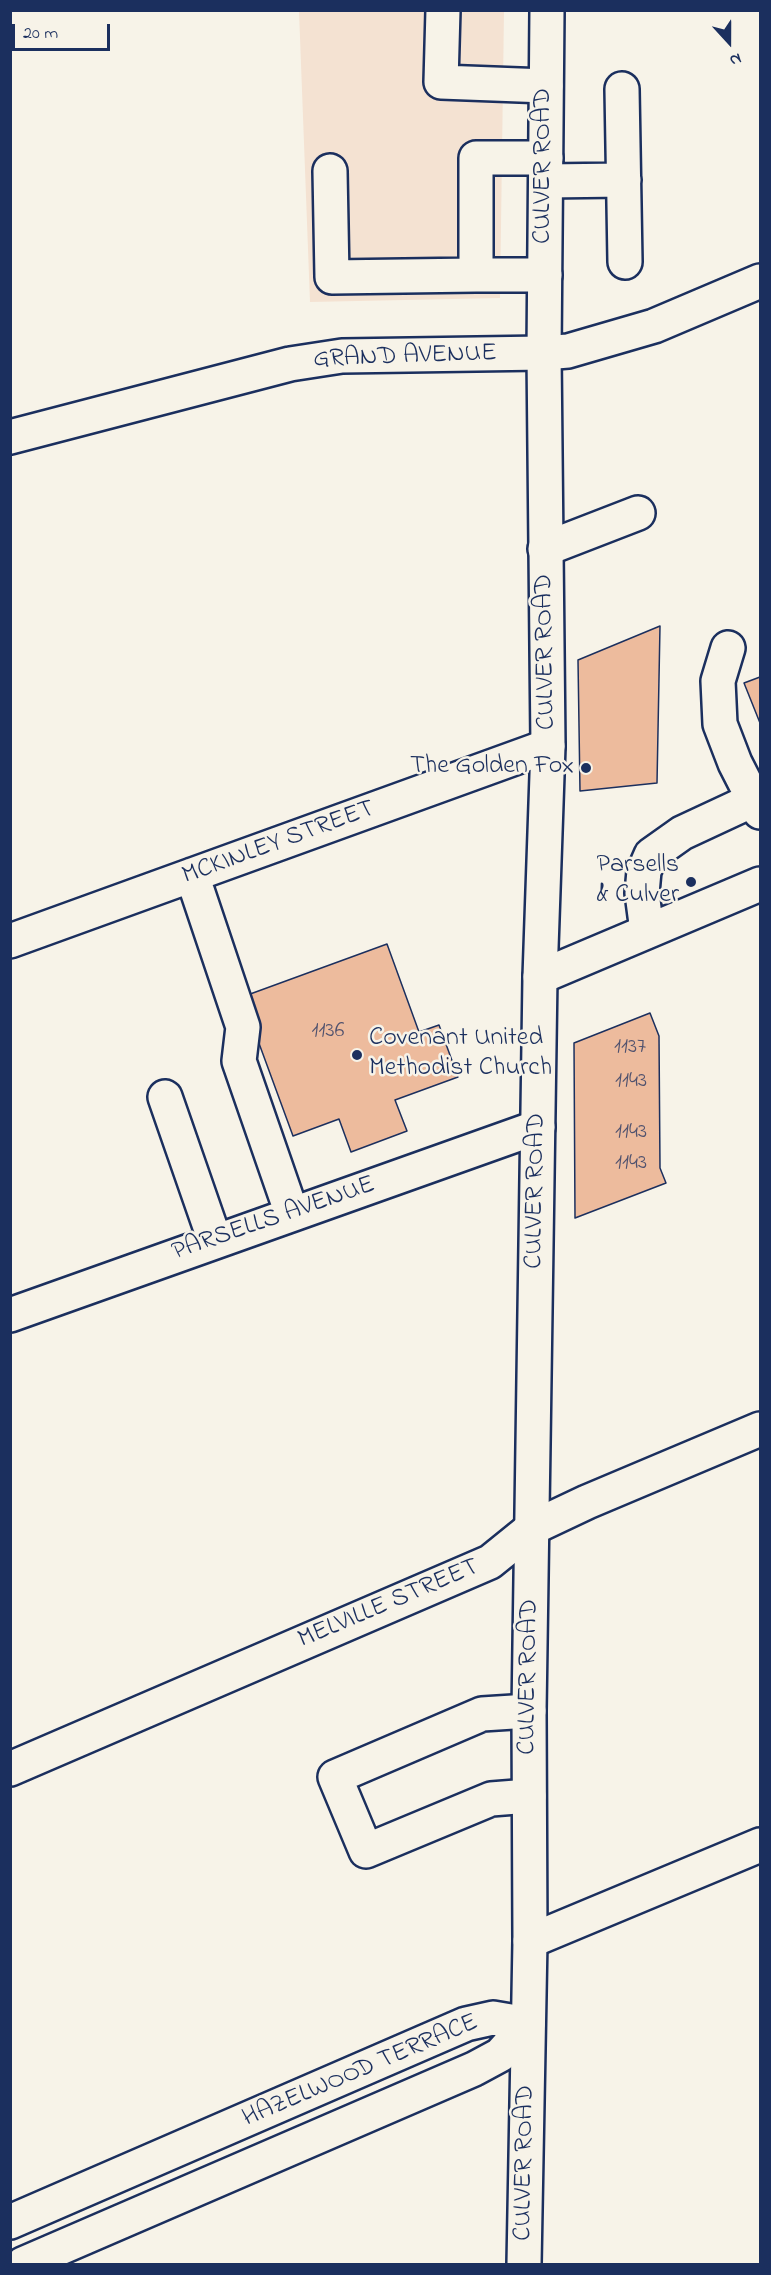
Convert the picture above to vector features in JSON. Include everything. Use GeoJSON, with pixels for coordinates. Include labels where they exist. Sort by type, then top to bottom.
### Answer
{"type":"FeatureCollection","features":[{"type":"Feature","properties":{"kind":"street"},"geometry":{"type":"LineString","coordinates":[[444,10],[441,82],[546,86]]}},
{"type":"Feature","properties":{"kind":"street","name":"CULVER ROAD"},"geometry":{"type":"LineString","coordinates":[[524,2265],[530,1941],[529,1711],[540,977],[548,746],[544,353],[547,10]]}},
{"type":"Feature","properties":{"kind":"street"},"geometry":{"type":"LineString","coordinates":[[622,89],[625,262]]}},
{"type":"Feature","properties":{"kind":"street"},"geometry":{"type":"LineString","coordinates":[[476,275],[476,158],[624,180]]}},
{"type":"Feature","properties":{"kind":"street"},"geometry":{"type":"LineString","coordinates":[[330,171],[332,277],[545,275]]}},
{"type":"Feature","properties":{"kind":"street","name":"GRAND AVENUE"},"geometry":{"type":"LineString","coordinates":[[10,436],[290,364],[342,356],[544,353],[585,347],[654,326],[760,281]]}},
{"type":"Feature","properties":{"kind":"street"},"geometry":{"type":"LineString","coordinates":[[545,549],[638,513]]}},
{"type":"Feature","properties":{"kind":"street"},"geometry":{"type":"LineString","coordinates":[[647,931],[642,893],[644,871],[651,855],[682,833],[758,806],[735,763],[720,724],[718,681],[728,648]]}},
{"type":"Feature","properties":{"kind":"street","name":"MCKINLEY STREET"},"geometry":{"type":"LineString","coordinates":[[10,942],[548,746]]}},
{"type":"Feature","properties":{"kind":"street"},"geometry":{"type":"LineString","coordinates":[[192,875],[243,1027],[239,1061],[292,1214]]}},
{"type":"Feature","properties":{"kind":"street"},"geometry":{"type":"LineString","coordinates":[[540,977],[760,884]]}},
{"type":"Feature","properties":{"kind":"street"},"geometry":{"type":"LineString","coordinates":[[165,1097],[215,1241]]}},
{"type":"Feature","properties":{"kind":"street","name":"PARSELLS AVENUE"},"geometry":{"type":"LineString","coordinates":[[10,1315],[538,1127]]}},
{"type":"Feature","properties":{"kind":"street","name":"MELVILLE STREET"},"geometry":{"type":"LineString","coordinates":[[10,1769],[490,1562],[532,1528],[587,1502],[760,1429]]}},
{"type":"Feature","properties":{"kind":"street"},"geometry":{"type":"LineString","coordinates":[[529,1711],[482,1714],[335,1777],[366,1851],[491,1799],[529,1796]]}},
{"type":"Feature","properties":{"kind":"street"},"geometry":{"type":"LineString","coordinates":[[530,1941],[760,1845]]}},
{"type":"Feature","properties":{"kind":"street","name":"HAZELWOOD TERRACE"},"geometry":{"type":"LineString","coordinates":[[10,2222],[466,2024],[493,2018],[528,2024]]}},
{"type":"Feature","properties":{"kind":"street","name":"HAZELWOOD TERRACE"},"geometry":{"type":"LineString","coordinates":[[23,2265],[474,2069],[500,2055],[528,2024]]}},
{"type":"Feature","properties":{"kind":"shaded area"},"geometry":{"type":"Polygon","coordinates":[[[299,11],[504,11],[500,298],[310,302],[299,11]]]}},
{"type":"Feature","properties":{"kind":"building"},"geometry":{"type":"Polygon","coordinates":[[[660,626],[657,783],[580,791],[578,660],[660,626]]]}},
{"type":"Feature","properties":{"kind":"building"},"geometry":{"type":"Polygon","coordinates":[[[760,677],[760,723],[744,683],[760,677]]]}},
{"type":"Feature","properties":{"kind":"building","name":"Covenant United Methodist Church"},"geometry":{"type":"Polygon","coordinates":[[[387,944],[419,1032],[439,1025],[458,1077],[395,1100],[407,1131],[351,1152],[339,1119],[293,1136],[242,997],[387,944]]]}},
{"type":"Feature","properties":{"kind":"building"},"geometry":{"type":"Polygon","coordinates":[[[650,1013],[659,1036],[660,1168],[666,1183],[575,1218],[574,1043],[650,1013]]]}},
{"type":"Feature","properties":{"kind":"place","name":"The Golden Fox"},"geometry":{"type":"Point","coordinates":[586,768]}},
{"type":"Feature","properties":{"kind":"place","name":"Parsells & Culver"},"geometry":{"type":"Point","coordinates":[691,882]}},
{"type":"Feature","properties":{"kind":"place","name":"Covenant United Methodist Church"},"geometry":{"type":"Point","coordinates":[357,1055]}}]}
